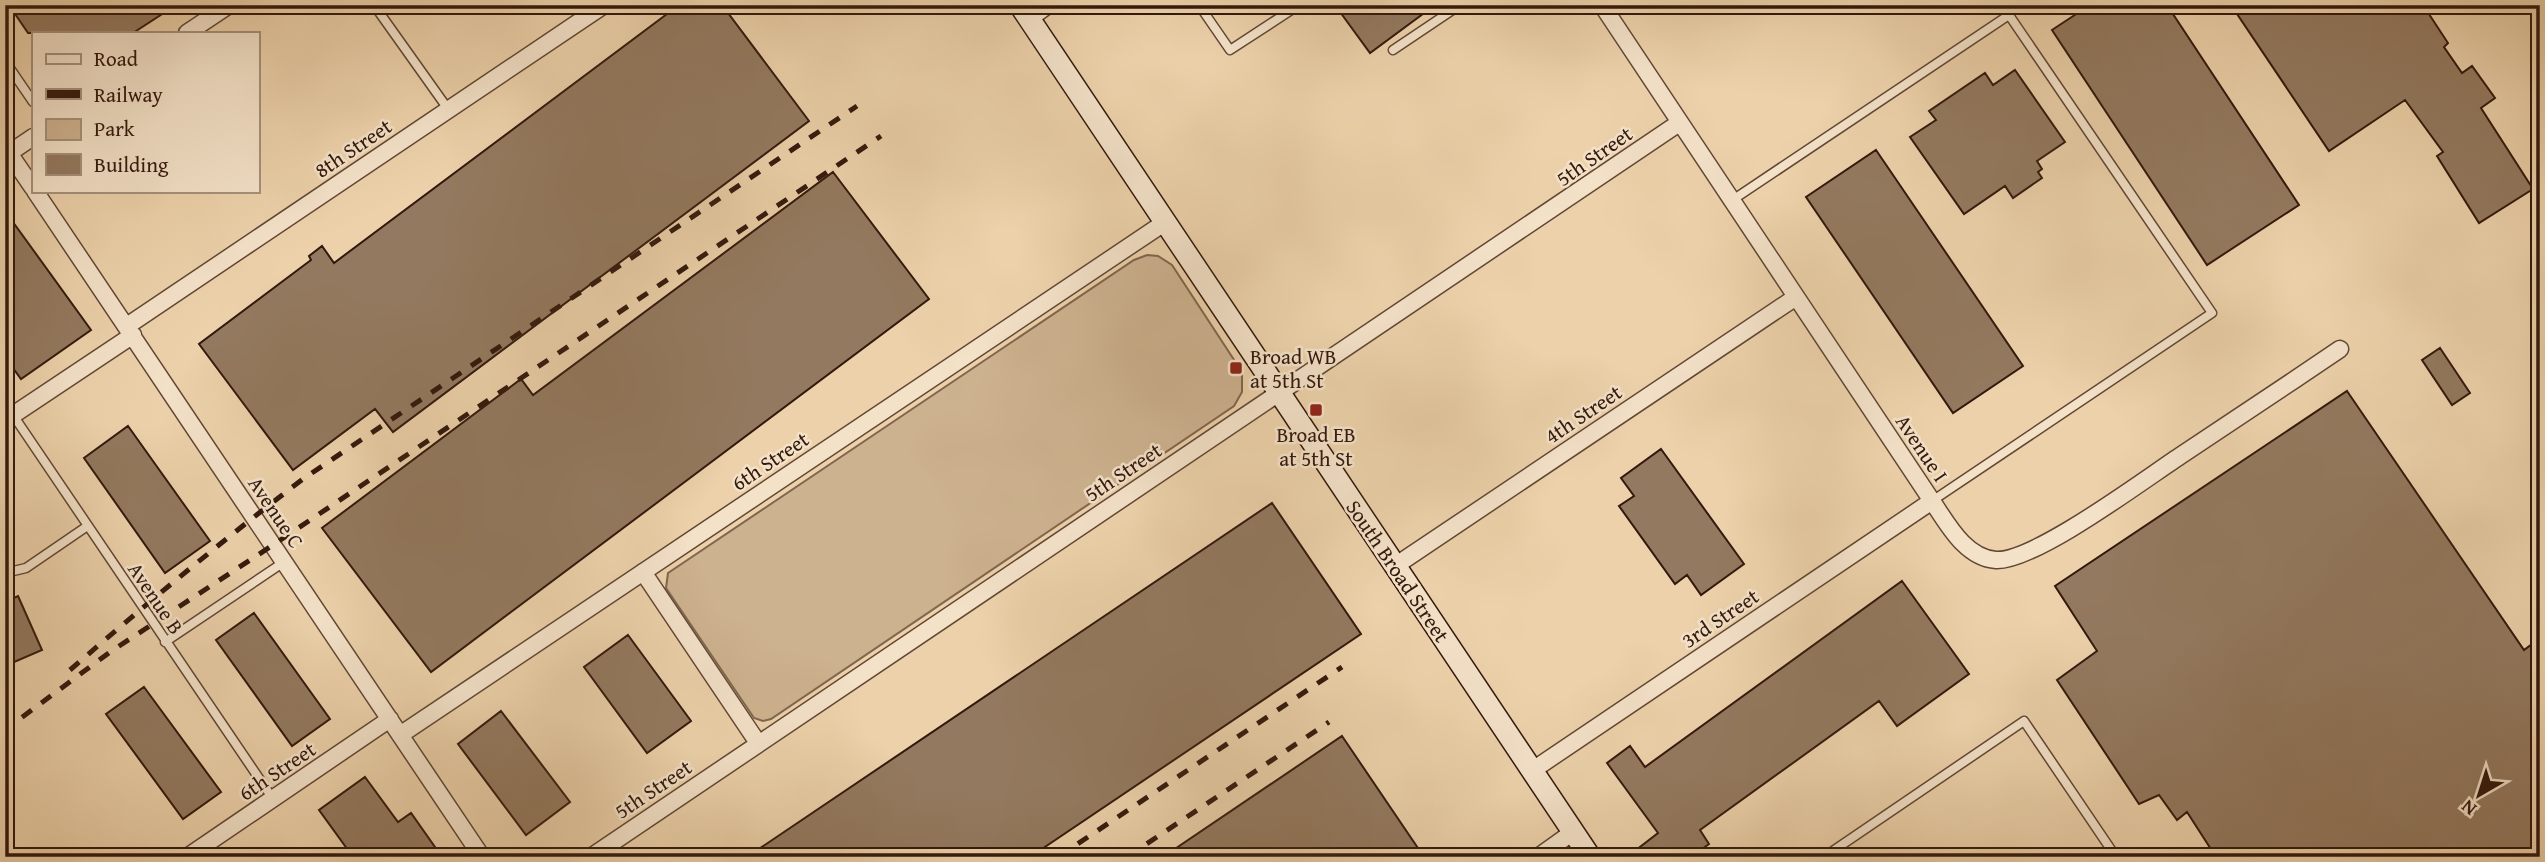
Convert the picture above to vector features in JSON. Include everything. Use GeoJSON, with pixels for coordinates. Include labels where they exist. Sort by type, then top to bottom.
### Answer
{"type":"FeatureCollection","features":[{"type":"Feature","properties":{"kind":"street"},"geometry":{"type":"LineString","coordinates":[[188,32],[229,5]]}},
{"type":"Feature","properties":{"kind":"street","name":"8th Street"},"geometry":{"type":"LineString","coordinates":[[13,415],[448,109],[604,5]]}},
{"type":"Feature","properties":{"kind":"street"},"geometry":{"type":"LineString","coordinates":[[1024,12],[1048,5]]}},
{"type":"Feature","properties":{"kind":"street","name":"Avenue I"},"geometry":{"type":"LineString","coordinates":[[1602,5],[1932,501],[1956,535],[1969,549],[1981,556],[1996,560],[2011,558],[2064,534],[2340,349]]}},
{"type":"Feature","properties":{"kind":"street","name":"South Broad Street"},"geometry":{"type":"LineString","coordinates":[[1024,12],[1590,857]]}},
{"type":"Feature","properties":{"kind":"street","name":"5th Street"},"geometry":{"type":"LineString","coordinates":[[591,857],[1679,123]]}},
{"type":"Feature","properties":{"kind":"street"},"geometry":{"type":"LineString","coordinates":[[7,152],[32,138]]}},
{"type":"Feature","properties":{"kind":"street","name":"Avenue C"},"geometry":{"type":"LineString","coordinates":[[7,152],[32,186]]}},
{"type":"Feature","properties":{"kind":"street","name":"Avenue C"},"geometry":{"type":"LineString","coordinates":[[36,192],[482,857]]}},
{"type":"Feature","properties":{"kind":"street","name":"6th Street"},"geometry":{"type":"LineString","coordinates":[[400,735],[1164,223]]}},
{"type":"Feature","properties":{"kind":"street","name":"4th Street"},"geometry":{"type":"LineString","coordinates":[[1395,566],[1796,297]]}},
{"type":"Feature","properties":{"kind":"street","name":"3rd Street"},"geometry":{"type":"LineString","coordinates":[[1533,770],[1932,501]]}},
{"type":"Feature","properties":{"kind":"street"},"geometry":{"type":"LineString","coordinates":[[643,572],[758,743]]}},
{"type":"Feature","properties":{"kind":"street","name":"6th Street"},"geometry":{"type":"LineString","coordinates":[[187,857],[390,719]]}},
{"type":"Feature","properties":{"kind":"street"},"geometry":{"type":"LineString","coordinates":[[1538,857],[1573,832]]}},
{"type":"Feature","properties":{"kind":"lane"},"geometry":{"type":"LineString","coordinates":[[374,5],[448,109]]}},
{"type":"Feature","properties":{"kind":"lane"},"geometry":{"type":"LineString","coordinates":[[1199,5],[1230,50],[1298,5]]}},
{"type":"Feature","properties":{"kind":"lane"},"geometry":{"type":"LineString","coordinates":[[1393,50],[1460,5]]}},
{"type":"Feature","properties":{"kind":"lane"},"geometry":{"type":"LineString","coordinates":[[1731,201],[2009,15],[2212,313],[1932,501]]}},
{"type":"Feature","properties":{"kind":"lane"},"geometry":{"type":"LineString","coordinates":[[5,61],[32,101]]}},
{"type":"Feature","properties":{"kind":"lane","name":"Avenue B"},"geometry":{"type":"LineString","coordinates":[[13,415],[86,527],[273,799]]}},
{"type":"Feature","properties":{"kind":"lane"},"geometry":{"type":"LineString","coordinates":[[5,573],[26,568],[86,527]]}},
{"type":"Feature","properties":{"kind":"lane"},"geometry":{"type":"LineString","coordinates":[[165,642],[284,562]]}},
{"type":"Feature","properties":{"kind":"lane"},"geometry":{"type":"LineString","coordinates":[[1824,857],[2024,722],[2116,857]]}},
{"type":"Feature","properties":{"kind":"green space"},"geometry":{"type":"Polygon","coordinates":[[[1147,255],[1158,256],[1172,265],[1242,372],[1242,392],[1234,406],[771,719],[763,721],[754,718],[666,588],[668,573],[1134,260],[1147,255]]]}},
{"type":"Feature","properties":{"kind":"building"},"geometry":{"type":"Polygon","coordinates":[[[9,5],[176,5],[135,32],[28,33],[9,5]]]}},
{"type":"Feature","properties":{"kind":"building"},"geometry":{"type":"Polygon","coordinates":[[[679,5],[722,5],[809,121],[393,432],[375,409],[293,470],[199,344],[311,260],[309,256],[322,246],[334,263],[679,5]]]}},
{"type":"Feature","properties":{"kind":"building"},"geometry":{"type":"Polygon","coordinates":[[[1335,5],[1435,5],[1370,53],[1335,5]]]}},
{"type":"Feature","properties":{"kind":"building"},"geometry":{"type":"Polygon","coordinates":[[[2090,5],[2167,5],[2299,205],[2207,265],[2052,30],[2090,5]]]}},
{"type":"Feature","properties":{"kind":"building"},"geometry":{"type":"Polygon","coordinates":[[[2231,5],[2423,5],[2448,43],[2444,47],[2462,73],[2472,66],[2495,98],[2481,108],[2533,189],[2479,223],[2437,156],[2443,152],[2405,100],[2329,151],[2231,5]]]}},
{"type":"Feature","properties":{"kind":"building"},"geometry":{"type":"Polygon","coordinates":[[[2015,70],[2065,142],[2037,161],[2042,169],[2038,172],[2042,178],[2013,198],[2005,186],[1964,214],[1910,137],[1936,120],[1929,111],[1985,73],[1993,85],[2015,70]]]}},
{"type":"Feature","properties":{"kind":"building"},"geometry":{"type":"Polygon","coordinates":[[[1876,150],[2023,366],[1953,413],[1806,197],[1876,150]]]}},
{"type":"Feature","properties":{"kind":"building"},"geometry":{"type":"Polygon","coordinates":[[[833,172],[929,299],[431,672],[322,528],[521,379],[533,395],[833,172]]]}},
{"type":"Feature","properties":{"kind":"building"},"geometry":{"type":"Polygon","coordinates":[[[5,211],[91,330],[21,379],[5,357],[5,211]]]}},
{"type":"Feature","properties":{"kind":"building"},"geometry":{"type":"Polygon","coordinates":[[[2440,348],[2470,393],[2452,405],[2422,360],[2440,348]]]}},
{"type":"Feature","properties":{"kind":"building"},"geometry":{"type":"Polygon","coordinates":[[[2347,391],[2524,650],[2540,638],[2540,857],[2216,857],[2187,812],[2177,820],[2159,795],[2139,804],[2057,680],[2097,651],[2055,586],[2347,391]]]}},
{"type":"Feature","properties":{"kind":"building"},"geometry":{"type":"Polygon","coordinates":[[[128,426],[210,541],[165,573],[84,458],[128,426]]]}},
{"type":"Feature","properties":{"kind":"building"},"geometry":{"type":"Polygon","coordinates":[[[1661,449],[1744,564],[1701,595],[1687,575],[1675,584],[1619,506],[1634,496],[1621,478],[1661,449]]]}},
{"type":"Feature","properties":{"kind":"building"},"geometry":{"type":"Polygon","coordinates":[[[1272,503],[1361,634],[1030,857],[747,857],[1272,503]]]}},
{"type":"Feature","properties":{"kind":"building"},"geometry":{"type":"Polygon","coordinates":[[[1902,581],[1969,674],[1897,726],[1879,701],[1700,830],[1709,844],[1691,857],[1627,857],[1658,833],[1607,763],[1630,746],[1645,767],[1902,581]]]}},
{"type":"Feature","properties":{"kind":"building"},"geometry":{"type":"Polygon","coordinates":[[[18,596],[42,650],[5,666],[5,602],[18,596]]]}},
{"type":"Feature","properties":{"kind":"building"},"geometry":{"type":"Polygon","coordinates":[[[254,613],[330,719],[292,746],[216,640],[254,613]]]}},
{"type":"Feature","properties":{"kind":"building"},"geometry":{"type":"Polygon","coordinates":[[[628,635],[691,721],[647,753],[584,667],[628,635]]]}},
{"type":"Feature","properties":{"kind":"building"},"geometry":{"type":"Polygon","coordinates":[[[144,687],[221,792],[183,819],[106,714],[144,687]]]}},
{"type":"Feature","properties":{"kind":"building"},"geometry":{"type":"Polygon","coordinates":[[[501,711],[570,802],[526,835],[458,744],[501,711]]]}},
{"type":"Feature","properties":{"kind":"building"},"geometry":{"type":"Polygon","coordinates":[[[1342,736],[1424,857],[1163,857],[1342,736]]]}},
{"type":"Feature","properties":{"kind":"building"},"geometry":{"type":"Polygon","coordinates":[[[365,777],[398,822],[411,813],[442,857],[353,857],[319,810],[365,777]]]}},
{"type":"Feature","properties":{"kind":"railway"},"geometry":{"type":"LineString","coordinates":[[70,670],[185,573],[303,479],[857,106]]}},
{"type":"Feature","properties":{"kind":"railway"},"geometry":{"type":"LineString","coordinates":[[5,734],[17,721],[110,652],[881,136]]}},
{"type":"Feature","properties":{"kind":"railway"},"geometry":{"type":"LineString","coordinates":[[1058,857],[1342,667]]}},
{"type":"Feature","properties":{"kind":"railway"},"geometry":{"type":"LineString","coordinates":[[1127,857],[1329,722]]}},
{"type":"Feature","properties":{"kind":"place","name":"Broad WB at 5th St"},"geometry":{"type":"Point","coordinates":[1236,368]}},
{"type":"Feature","properties":{"kind":"place","name":"Broad EB at 5th St"},"geometry":{"type":"Point","coordinates":[1316,410]}}]}
